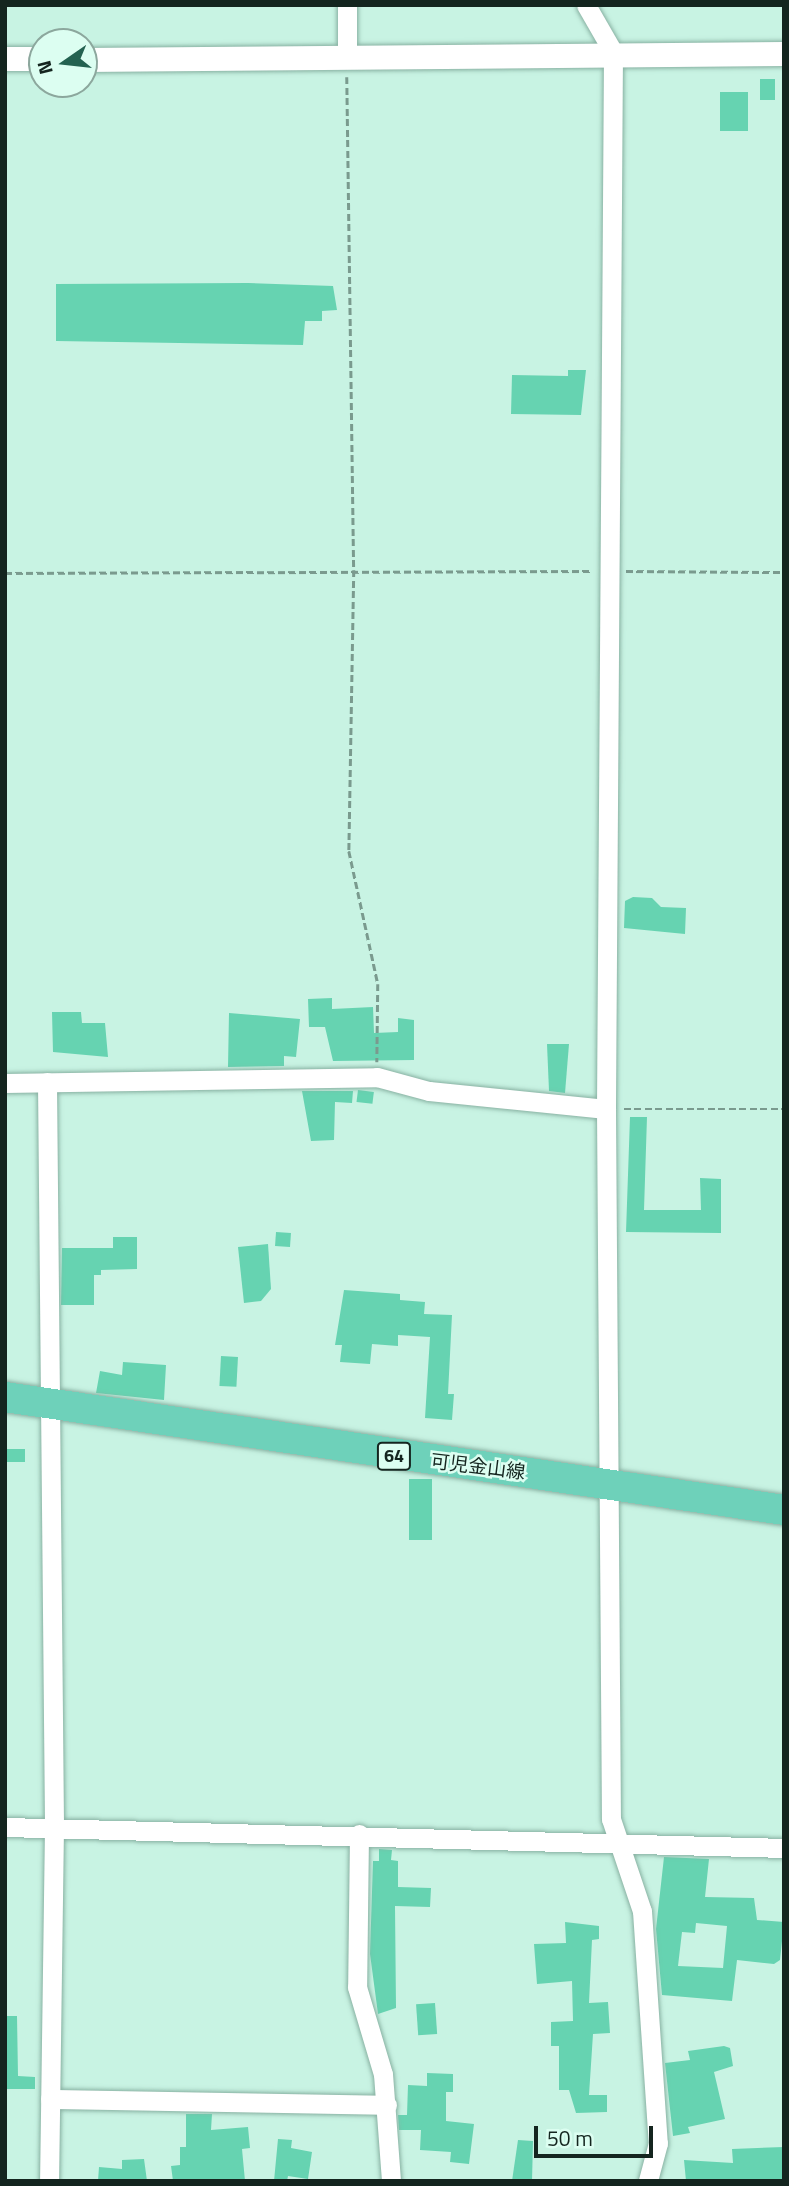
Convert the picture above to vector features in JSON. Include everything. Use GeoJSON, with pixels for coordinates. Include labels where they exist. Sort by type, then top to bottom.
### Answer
{"type":"FeatureCollection","features":[{"type":"Feature","properties":{"kind":"main road","name":"可児金山線"},"geometry":{"type":"LineString","coordinates":[[5,1397],[49,1406],[611,1481],[784,1510]]}},
{"type":"Feature","properties":{"kind":"street"},"geometry":{"type":"LineString","coordinates":[[347,5],[347,57]]}},
{"type":"Feature","properties":{"kind":"street"},"geometry":{"type":"LineString","coordinates":[[586,5],[613,52],[606,1109],[611,1481],[611,1819],[642,1911],[658,2143],[648,2181]]}},
{"type":"Feature","properties":{"kind":"street"},"geometry":{"type":"LineString","coordinates":[[98,60],[613,52],[784,54]]}},
{"type":"Feature","properties":{"kind":"street"},"geometry":{"type":"LineString","coordinates":[[5,59],[28,59]]}},
{"type":"Feature","properties":{"kind":"street"},"geometry":{"type":"LineString","coordinates":[[5,1083],[377,1077],[429,1091],[606,1109]]}},
{"type":"Feature","properties":{"kind":"street"},"geometry":{"type":"LineString","coordinates":[[47,1082],[54,1827],[49,2181]]}},
{"type":"Feature","properties":{"kind":"street"},"geometry":{"type":"LineString","coordinates":[[5,1827],[619,1840],[784,1848]]}},
{"type":"Feature","properties":{"kind":"street"},"geometry":{"type":"LineString","coordinates":[[359,1834],[357,1987],[387,2105],[391,2181]]}},
{"type":"Feature","properties":{"kind":"street"},"geometry":{"type":"LineString","coordinates":[[50,2099],[387,2105]]}},
{"type":"Feature","properties":{"kind":"path"},"geometry":{"type":"LineString","coordinates":[[347,57],[354,570],[349,850],[378,984],[377,1077]]}},
{"type":"Feature","properties":{"kind":"path"},"geometry":{"type":"LineString","coordinates":[[5,573],[354,570],[784,572]]}},
{"type":"Feature","properties":{"kind":"path"},"geometry":{"type":"LineString","coordinates":[[606,1109],[784,1109]]}},
{"type":"Feature","properties":{"kind":"building"},"geometry":{"type":"Polygon","coordinates":[[[760,79],[775,79],[775,100],[760,100],[760,79]]]}},
{"type":"Feature","properties":{"kind":"building"},"geometry":{"type":"Polygon","coordinates":[[[720,92],[748,92],[748,131],[720,131],[720,92]]]}},
{"type":"Feature","properties":{"kind":"building"},"geometry":{"type":"Polygon","coordinates":[[[248,283],[333,286],[337,310],[322,311],[322,321],[305,321],[303,345],[56,341],[56,284],[248,283]]]}},
{"type":"Feature","properties":{"kind":"building"},"geometry":{"type":"Polygon","coordinates":[[[568,370],[586,370],[581,415],[511,414],[512,375],[568,376],[568,370]]]}},
{"type":"Feature","properties":{"kind":"building"},"geometry":{"type":"Polygon","coordinates":[[[633,897],[652,898],[661,907],[686,908],[685,934],[624,928],[625,901],[633,897]]]}},
{"type":"Feature","properties":{"kind":"building"},"geometry":{"type":"Polygon","coordinates":[[[332,998],[332,1009],[373,1007],[374,1033],[398,1032],[398,1018],[414,1020],[414,1060],[333,1061],[325,1027],[309,1027],[308,999],[332,998]]]}},
{"type":"Feature","properties":{"kind":"building"},"geometry":{"type":"Polygon","coordinates":[[[52,1012],[81,1012],[82,1023],[105,1023],[108,1057],[53,1052],[52,1012]]]}},
{"type":"Feature","properties":{"kind":"building"},"geometry":{"type":"Polygon","coordinates":[[[229,1013],[300,1019],[296,1057],[284,1056],[284,1066],[228,1067],[229,1013]]]}},
{"type":"Feature","properties":{"kind":"building"},"geometry":{"type":"Polygon","coordinates":[[[547,1044],[569,1044],[565,1093],[549,1091],[547,1044]]]}},
{"type":"Feature","properties":{"kind":"building"},"geometry":{"type":"Polygon","coordinates":[[[358,1090],[374,1092],[372,1104],[357,1102],[358,1090]]]}},
{"type":"Feature","properties":{"kind":"building"},"geometry":{"type":"Polygon","coordinates":[[[302,1091],[353,1091],[352,1103],[335,1102],[334,1140],[311,1141],[302,1091]]]}},
{"type":"Feature","properties":{"kind":"building"},"geometry":{"type":"Polygon","coordinates":[[[630,1117],[647,1117],[644,1210],[701,1210],[700,1178],[721,1179],[721,1233],[626,1232],[630,1117]]]}},
{"type":"Feature","properties":{"kind":"building"},"geometry":{"type":"Polygon","coordinates":[[[276,1232],[291,1233],[290,1247],[275,1246],[276,1232]]]}},
{"type":"Feature","properties":{"kind":"building"},"geometry":{"type":"Polygon","coordinates":[[[113,1237],[137,1237],[137,1269],[101,1270],[101,1275],[94,1275],[94,1305],[61,1305],[62,1248],[113,1248],[113,1237]]]}},
{"type":"Feature","properties":{"kind":"building"},"geometry":{"type":"Polygon","coordinates":[[[268,1244],[271,1289],[261,1301],[244,1303],[238,1247],[268,1244]]]}},
{"type":"Feature","properties":{"kind":"building"},"geometry":{"type":"Polygon","coordinates":[[[344,1290],[400,1294],[400,1300],[425,1302],[424,1314],[452,1315],[448,1394],[454,1394],[452,1420],[425,1418],[430,1337],[398,1335],[398,1346],[372,1344],[370,1364],[340,1362],[342,1345],[335,1345],[344,1290]]]}},
{"type":"Feature","properties":{"kind":"building"},"geometry":{"type":"Polygon","coordinates":[[[221,1356],[238,1357],[236,1387],[219,1386],[221,1356]]]}},
{"type":"Feature","properties":{"kind":"building"},"geometry":{"type":"Polygon","coordinates":[[[123,1362],[166,1365],[164,1400],[96,1393],[100,1371],[122,1375],[123,1362]]]}},
{"type":"Feature","properties":{"kind":"building"},"geometry":{"type":"Polygon","coordinates":[[[6,1449],[25,1449],[25,1462],[6,1462],[6,1449]]]}},
{"type":"Feature","properties":{"kind":"building"},"geometry":{"type":"Polygon","coordinates":[[[409,1479],[432,1479],[432,1540],[409,1540],[409,1479]]]}},
{"type":"Feature","properties":{"kind":"building"},"geometry":{"type":"Polygon","coordinates":[[[379,1849],[392,1850],[391,1860],[398,1861],[398,1887],[431,1888],[430,1907],[395,1906],[396,2008],[378,2014],[370,1954],[373,1861],[379,1861],[379,1849]]]}},
{"type":"Feature","properties":{"kind":"building"},"geometry":{"type":"Polygon","coordinates":[[[664,1857],[709,1859],[705,1897],[754,1898],[757,1920],[784,1922],[780,1960],[774,1964],[737,1960],[732,2001],[662,1995],[656,1929],[664,1857]],[[696,1923],[695,1933],[682,1932],[678,1966],[723,1968],[727,1926],[696,1923]]]}},
{"type":"Feature","properties":{"kind":"building"},"geometry":{"type":"Polygon","coordinates":[[[565,1922],[599,1926],[599,1939],[592,1940],[589,2003],[608,2002],[610,2033],[593,2034],[589,2095],[607,2095],[607,2112],[576,2113],[569,2090],[559,2090],[559,2046],[551,2046],[551,2022],[573,2021],[572,1981],[537,1984],[534,1944],[566,1943],[565,1922]]]}},
{"type":"Feature","properties":{"kind":"building"},"geometry":{"type":"Polygon","coordinates":[[[435,2003],[437,2034],[418,2035],[416,2004],[435,2003]]]}},
{"type":"Feature","properties":{"kind":"building"},"geometry":{"type":"Polygon","coordinates":[[[5,2016],[17,2016],[18,2076],[35,2077],[35,2089],[5,2089],[5,2016]]]}},
{"type":"Feature","properties":{"kind":"building"},"geometry":{"type":"Polygon","coordinates":[[[724,2046],[730,2048],[733,2066],[714,2072],[725,2119],[688,2127],[690,2133],[673,2136],[665,2063],[690,2060],[688,2051],[724,2046]]]}},
{"type":"Feature","properties":{"kind":"building"},"geometry":{"type":"Polygon","coordinates":[[[427,2073],[453,2074],[453,2092],[446,2092],[446,2121],[474,2124],[469,2164],[450,2162],[451,2152],[420,2150],[421,2130],[399,2130],[398,2115],[407,2115],[408,2085],[427,2086],[427,2073]]]}},
{"type":"Feature","properties":{"kind":"building"},"geometry":{"type":"Polygon","coordinates":[[[186,2114],[212,2114],[211,2130],[248,2127],[250,2148],[242,2149],[245,2181],[173,2181],[171,2166],[180,2165],[180,2147],[186,2147],[186,2114]]]}},
{"type":"Feature","properties":{"kind":"building"},"geometry":{"type":"Polygon","coordinates":[[[278,2139],[292,2140],[291,2148],[312,2152],[308,2179],[288,2176],[287,2181],[274,2181],[278,2139]]]}},
{"type":"Feature","properties":{"kind":"building"},"geometry":{"type":"Polygon","coordinates":[[[518,2140],[533,2141],[532,2181],[512,2181],[518,2140]]]}},
{"type":"Feature","properties":{"kind":"building"},"geometry":{"type":"Polygon","coordinates":[[[784,2147],[784,2181],[686,2181],[684,2160],[733,2163],[732,2149],[784,2147]]]}},
{"type":"Feature","properties":{"kind":"building"},"geometry":{"type":"Polygon","coordinates":[[[144,2159],[147,2181],[98,2181],[99,2167],[122,2169],[122,2160],[144,2159]]]}}]}
